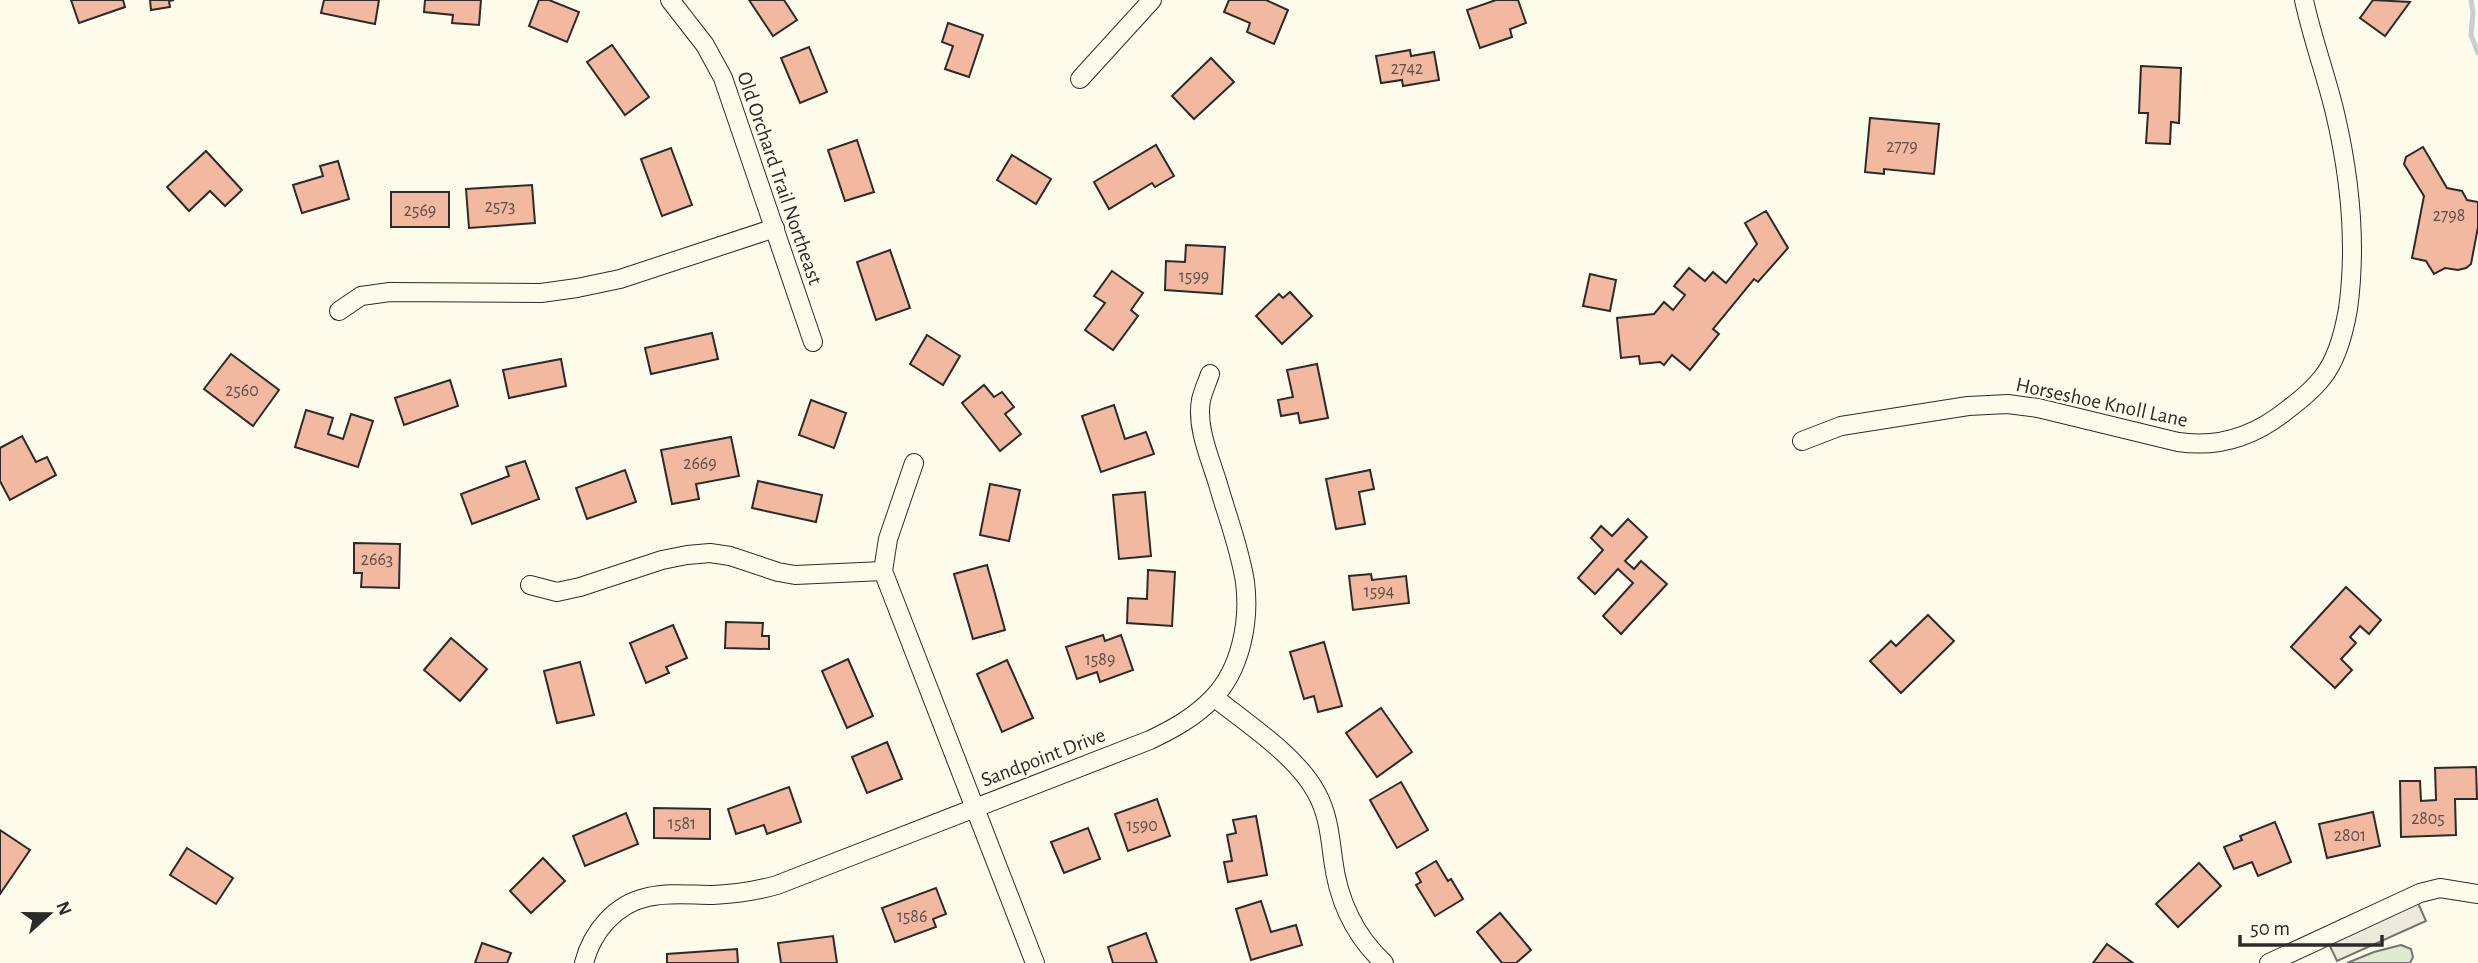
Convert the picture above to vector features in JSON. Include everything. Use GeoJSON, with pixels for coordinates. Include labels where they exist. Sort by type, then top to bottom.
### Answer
{"type":"FeatureCollection","features":[{"type":"Feature","properties":{"kind":"street","name":"Old Orchard Trail Northeast"},"geometry":{"type":"LineString","coordinates":[[670,0],[705,45],[723,78],[813,342]]}},
{"type":"Feature","properties":{"kind":"street"},"geometry":{"type":"LineString","coordinates":[[1080,79],[1152,0]]}},
{"type":"Feature","properties":{"kind":"street","name":"Horseshoe Knoll Lane"},"geometry":{"type":"LineString","coordinates":[[1802,441],[1842,426],[1968,407],[2008,404],[2038,408],[2178,442],[2221,443],[2273,422],[2302,398],[2323,377],[2336,352],[2346,323],[2353,246],[2343,155],[2304,0]]}},
{"type":"Feature","properties":{"kind":"street"},"geometry":{"type":"LineString","coordinates":[[339,311],[360,296],[390,292],[541,293],[577,288],[620,279],[775,228]]}},
{"type":"Feature","properties":{"kind":"street","name":"Sandpoint Drive"},"geometry":{"type":"LineString","coordinates":[[584,963],[587,951],[605,922],[634,901],[666,895],[741,893],[777,885],[1150,740],[1194,715],[1214,697],[1238,654],[1247,610],[1240,558],[1202,427],[1201,401],[1210,374]]}},
{"type":"Feature","properties":{"kind":"street"},"geometry":{"type":"LineString","coordinates":[[914,463],[888,539],[883,571],[1035,963]]}},
{"type":"Feature","properties":{"kind":"street"},"geometry":{"type":"LineString","coordinates":[[530,585],[557,592],[662,560],[710,554],[730,556],[795,575],[883,571]]}},
{"type":"Feature","properties":{"kind":"street"},"geometry":{"type":"LineString","coordinates":[[1214,697],[1288,758],[1316,790],[1328,822],[1340,898],[1354,928],[1368,948],[1384,963]]}},
{"type":"Feature","properties":{"kind":"street"},"geometry":{"type":"LineString","coordinates":[[2269,963],[2420,893],[2440,888],[2478,894]]}},
{"type":"Feature","properties":{"kind":"green space"},"geometry":{"type":"Polygon","coordinates":[[[2401,945],[2411,949],[2413,957],[2410,963],[2347,963],[2374,952],[2401,945]]]}},
{"type":"Feature","properties":{"kind":"shaded area"},"geometry":{"type":"Polygon","coordinates":[[[2418,903],[2426,921],[2337,961],[2329,944],[2418,903]]]}},
{"type":"Feature","properties":{"kind":"building"},"geometry":{"type":"Polygon","coordinates":[[[71,0],[123,0],[125,7],[79,23],[71,0]]]}},
{"type":"Feature","properties":{"kind":"building"},"geometry":{"type":"Polygon","coordinates":[[[150,0],[174,0],[169,1],[170,7],[151,10],[150,0]]]}},
{"type":"Feature","properties":{"kind":"building"},"geometry":{"type":"Polygon","coordinates":[[[324,0],[379,0],[375,24],[321,13],[324,0]]]}},
{"type":"Feature","properties":{"kind":"building"},"geometry":{"type":"Polygon","coordinates":[[[425,0],[481,0],[479,25],[452,23],[453,15],[424,12],[425,0]]]}},
{"type":"Feature","properties":{"kind":"building"},"geometry":{"type":"Polygon","coordinates":[[[539,0],[549,0],[579,12],[567,42],[529,26],[539,0]]]}},
{"type":"Feature","properties":{"kind":"building"},"geometry":{"type":"Polygon","coordinates":[[[749,0],[784,0],[797,20],[773,36],[749,0]]]}},
{"type":"Feature","properties":{"kind":"building"},"geometry":{"type":"Polygon","coordinates":[[[1229,0],[1266,0],[1288,10],[1274,44],[1247,32],[1250,23],[1224,12],[1229,0]]]}},
{"type":"Feature","properties":{"kind":"building"},"geometry":{"type":"Polygon","coordinates":[[[1496,0],[1518,0],[1526,23],[1510,29],[1512,37],[1480,48],[1467,10],[1496,0]]]}},
{"type":"Feature","properties":{"kind":"building"},"geometry":{"type":"Polygon","coordinates":[[[2373,0],[2410,2],[2385,36],[2360,18],[2373,0]]]}},
{"type":"Feature","properties":{"kind":"building"},"geometry":{"type":"Polygon","coordinates":[[[948,23],[983,35],[969,77],[945,69],[953,46],[942,42],[948,23]]]}},
{"type":"Feature","properties":{"kind":"building"},"geometry":{"type":"Polygon","coordinates":[[[612,45],[649,97],[625,115],[587,62],[612,45]]]}},
{"type":"Feature","properties":{"kind":"building"},"geometry":{"type":"Polygon","coordinates":[[[809,47],[827,92],[800,103],[781,58],[809,47]]]}},
{"type":"Feature","properties":{"kind":"building"},"geometry":{"type":"Polygon","coordinates":[[[1410,50],[1411,56],[1434,52],[1439,80],[1403,86],[1402,80],[1381,83],[1376,56],[1410,50]]]}},
{"type":"Feature","properties":{"kind":"building"},"geometry":{"type":"Polygon","coordinates":[[[1211,58],[1234,82],[1194,119],[1172,96],[1211,58]]]}},
{"type":"Feature","properties":{"kind":"building"},"geometry":{"type":"Polygon","coordinates":[[[2141,66],[2181,68],[2179,123],[2171,122],[2170,144],[2146,143],[2148,113],[2139,113],[2141,66]]]}},
{"type":"Feature","properties":{"kind":"building"},"geometry":{"type":"Polygon","coordinates":[[[1870,118],[1939,124],[1934,174],[1884,169],[1884,174],[1865,172],[1870,118]]]}},
{"type":"Feature","properties":{"kind":"building"},"geometry":{"type":"Polygon","coordinates":[[[857,140],[874,192],[845,201],[828,150],[857,140]]]}},
{"type":"Feature","properties":{"kind":"building"},"geometry":{"type":"Polygon","coordinates":[[[1156,145],[1174,176],[1155,187],[1152,183],[1109,209],[1094,182],[1156,145]]]}},
{"type":"Feature","properties":{"kind":"building"},"geometry":{"type":"Polygon","coordinates":[[[2423,147],[2447,188],[2462,191],[2467,200],[2478,202],[2478,227],[2471,264],[2466,268],[2445,268],[2434,274],[2426,261],[2412,258],[2424,196],[2404,164],[2406,157],[2423,147]]]}},
{"type":"Feature","properties":{"kind":"building"},"geometry":{"type":"Polygon","coordinates":[[[671,148],[692,205],[662,216],[641,159],[671,148]]]}},
{"type":"Feature","properties":{"kind":"building"},"geometry":{"type":"Polygon","coordinates":[[[206,151],[242,190],[225,206],[210,191],[189,211],[167,187],[206,151]]]}},
{"type":"Feature","properties":{"kind":"building"},"geometry":{"type":"Polygon","coordinates":[[[1012,155],[1051,179],[1036,204],[997,180],[1012,155]]]}},
{"type":"Feature","properties":{"kind":"building"},"geometry":{"type":"Polygon","coordinates":[[[338,161],[349,199],[302,213],[293,185],[323,176],[320,166],[338,161]]]}},
{"type":"Feature","properties":{"kind":"building"},"geometry":{"type":"Polygon","coordinates":[[[532,185],[535,223],[469,228],[466,189],[532,185]]]}},
{"type":"Feature","properties":{"kind":"building"},"geometry":{"type":"Polygon","coordinates":[[[391,192],[449,192],[449,227],[391,227],[391,192]]]}},
{"type":"Feature","properties":{"kind":"building"},"geometry":{"type":"Polygon","coordinates":[[[1766,211],[1788,248],[1758,282],[1754,279],[1713,329],[1719,334],[1690,370],[1672,355],[1664,365],[1660,362],[1640,364],[1639,356],[1621,358],[1617,318],[1654,314],[1664,302],[1673,310],[1685,295],[1674,286],[1689,268],[1705,281],[1713,272],[1726,283],[1757,244],[1745,223],[1766,211]]]}},
{"type":"Feature","properties":{"kind":"building"},"geometry":{"type":"Polygon","coordinates":[[[1186,245],[1225,247],[1222,294],[1165,290],[1166,261],[1185,262],[1186,245]]]}},
{"type":"Feature","properties":{"kind":"building"},"geometry":{"type":"Polygon","coordinates":[[[890,250],[910,308],[876,320],[857,262],[890,250]]]}},
{"type":"Feature","properties":{"kind":"building"},"geometry":{"type":"Polygon","coordinates":[[[1112,271],[1143,293],[1131,310],[1138,316],[1113,350],[1085,330],[1105,303],[1094,296],[1112,271]]]}},
{"type":"Feature","properties":{"kind":"building"},"geometry":{"type":"Polygon","coordinates":[[[1590,274],[1616,280],[1610,311],[1583,306],[1590,274]]]}},
{"type":"Feature","properties":{"kind":"building"},"geometry":{"type":"Polygon","coordinates":[[[1290,292],[1312,316],[1282,344],[1256,316],[1279,294],[1283,298],[1290,292]]]}},
{"type":"Feature","properties":{"kind":"building"},"geometry":{"type":"Polygon","coordinates":[[[712,333],[718,359],[651,374],[645,348],[712,333]]]}},
{"type":"Feature","properties":{"kind":"building"},"geometry":{"type":"Polygon","coordinates":[[[927,335],[960,356],[943,385],[910,364],[927,335]]]}},
{"type":"Feature","properties":{"kind":"building"},"geometry":{"type":"Polygon","coordinates":[[[231,354],[279,390],[253,426],[204,389],[231,354]]]}},
{"type":"Feature","properties":{"kind":"building"},"geometry":{"type":"Polygon","coordinates":[[[561,359],[566,386],[509,398],[503,370],[561,359]]]}},
{"type":"Feature","properties":{"kind":"building"},"geometry":{"type":"Polygon","coordinates":[[[1317,364],[1328,418],[1300,423],[1298,413],[1281,416],[1278,400],[1293,397],[1287,370],[1317,364]]]}},
{"type":"Feature","properties":{"kind":"building"},"geometry":{"type":"Polygon","coordinates":[[[450,380],[458,406],[404,425],[395,398],[450,380]]]}},
{"type":"Feature","properties":{"kind":"building"},"geometry":{"type":"Polygon","coordinates":[[[984,385],[994,397],[1002,392],[1014,407],[1005,414],[1021,434],[1000,451],[962,403],[984,385]]]}},
{"type":"Feature","properties":{"kind":"building"},"geometry":{"type":"Polygon","coordinates":[[[811,400],[846,413],[834,448],[799,435],[811,400]]]}},
{"type":"Feature","properties":{"kind":"building"},"geometry":{"type":"Polygon","coordinates":[[[1114,405],[1125,439],[1146,432],[1154,454],[1101,472],[1082,416],[1114,405]]]}},
{"type":"Feature","properties":{"kind":"building"},"geometry":{"type":"Polygon","coordinates":[[[306,410],[333,418],[328,434],[343,439],[351,414],[373,421],[358,467],[295,447],[306,410]]]}},
{"type":"Feature","properties":{"kind":"building"},"geometry":{"type":"Polygon","coordinates":[[[22,436],[36,462],[47,457],[56,475],[10,500],[0,481],[0,448],[22,436]]]}},
{"type":"Feature","properties":{"kind":"building"},"geometry":{"type":"Polygon","coordinates":[[[731,437],[739,476],[696,484],[699,499],[672,504],[661,450],[731,437]]]}},
{"type":"Feature","properties":{"kind":"building"},"geometry":{"type":"Polygon","coordinates":[[[525,461],[539,499],[472,524],[461,494],[509,476],[506,467],[525,461]]]}},
{"type":"Feature","properties":{"kind":"building"},"geometry":{"type":"Polygon","coordinates":[[[625,470],[636,502],[587,519],[576,488],[625,470]]]}},
{"type":"Feature","properties":{"kind":"building"},"geometry":{"type":"Polygon","coordinates":[[[1370,470],[1374,489],[1359,492],[1365,524],[1336,529],[1326,479],[1370,470]]]}},
{"type":"Feature","properties":{"kind":"building"},"geometry":{"type":"Polygon","coordinates":[[[758,481],[822,495],[816,522],[752,508],[758,481]]]}},
{"type":"Feature","properties":{"kind":"building"},"geometry":{"type":"Polygon","coordinates":[[[990,484],[1020,490],[1009,541],[980,535],[990,484]]]}},
{"type":"Feature","properties":{"kind":"building"},"geometry":{"type":"Polygon","coordinates":[[[1145,492],[1151,556],[1119,559],[1113,495],[1145,492]]]}},
{"type":"Feature","properties":{"kind":"building"},"geometry":{"type":"Polygon","coordinates":[[[1628,519],[1647,537],[1625,561],[1634,569],[1641,561],[1667,584],[1621,634],[1603,616],[1633,583],[1618,569],[1595,594],[1578,578],[1603,550],[1591,538],[1601,526],[1612,536],[1628,519]]]}},
{"type":"Feature","properties":{"kind":"building"},"geometry":{"type":"Polygon","coordinates":[[[354,543],[400,544],[399,588],[361,587],[362,573],[354,573],[354,543]]]}},
{"type":"Feature","properties":{"kind":"building"},"geometry":{"type":"Polygon","coordinates":[[[987,565],[1005,630],[973,639],[954,574],[987,565]]]}},
{"type":"Feature","properties":{"kind":"building"},"geometry":{"type":"Polygon","coordinates":[[[1148,570],[1175,572],[1172,626],[1127,623],[1128,598],[1147,599],[1148,570]]]}},
{"type":"Feature","properties":{"kind":"building"},"geometry":{"type":"Polygon","coordinates":[[[1371,574],[1372,580],[1406,576],[1409,603],[1353,610],[1349,576],[1371,574]]]}},
{"type":"Feature","properties":{"kind":"building"},"geometry":{"type":"Polygon","coordinates":[[[2346,587],[2381,620],[2369,634],[2360,626],[2350,637],[2356,643],[2341,659],[2352,670],[2335,688],[2291,647],[2346,587]]]}},
{"type":"Feature","properties":{"kind":"building"},"geometry":{"type":"Polygon","coordinates":[[[1928,615],[1954,641],[1901,693],[1870,661],[1891,641],[1896,646],[1928,615]]]}},
{"type":"Feature","properties":{"kind":"building"},"geometry":{"type":"Polygon","coordinates":[[[726,622],[763,623],[762,636],[769,636],[769,649],[725,648],[726,622]]]}},
{"type":"Feature","properties":{"kind":"building"},"geometry":{"type":"Polygon","coordinates":[[[673,625],[687,658],[666,667],[669,673],[646,683],[630,643],[673,625]]]}},
{"type":"Feature","properties":{"kind":"building"},"geometry":{"type":"Polygon","coordinates":[[[1103,635],[1105,641],[1121,635],[1133,670],[1100,682],[1097,672],[1077,679],[1066,647],[1103,635]]]}},
{"type":"Feature","properties":{"kind":"building"},"geometry":{"type":"Polygon","coordinates":[[[451,638],[487,669],[460,701],[424,670],[451,638]]]}},
{"type":"Feature","properties":{"kind":"building"},"geometry":{"type":"Polygon","coordinates":[[[1324,642],[1342,706],[1318,712],[1314,696],[1304,699],[1290,652],[1324,642]]]}},
{"type":"Feature","properties":{"kind":"building"},"geometry":{"type":"Polygon","coordinates":[[[848,659],[873,716],[847,728],[822,671],[848,659]]]}},
{"type":"Feature","properties":{"kind":"building"},"geometry":{"type":"Polygon","coordinates":[[[1007,660],[1033,718],[1002,732],[977,674],[1007,660]]]}},
{"type":"Feature","properties":{"kind":"building"},"geometry":{"type":"Polygon","coordinates":[[[580,662],[594,715],[557,723],[544,671],[580,662]]]}},
{"type":"Feature","properties":{"kind":"building"},"geometry":{"type":"Polygon","coordinates":[[[1381,708],[1412,752],[1377,777],[1346,733],[1381,708]]]}},
{"type":"Feature","properties":{"kind":"building"},"geometry":{"type":"Polygon","coordinates":[[[887,742],[902,779],[867,793],[852,757],[887,742]]]}},
{"type":"Feature","properties":{"kind":"building"},"geometry":{"type":"Polygon","coordinates":[[[2476,767],[2477,799],[2455,799],[2456,835],[2401,837],[2400,781],[2420,781],[2421,801],[2436,800],[2435,768],[2476,767]]]}},
{"type":"Feature","properties":{"kind":"building"},"geometry":{"type":"Polygon","coordinates":[[[1401,782],[1428,830],[1397,848],[1370,800],[1401,782]]]}},
{"type":"Feature","properties":{"kind":"building"},"geometry":{"type":"Polygon","coordinates":[[[789,787],[801,822],[767,834],[764,825],[736,834],[728,809],[789,787]]]}},
{"type":"Feature","properties":{"kind":"building"},"geometry":{"type":"Polygon","coordinates":[[[1157,799],[1170,836],[1128,851],[1115,814],[1157,799]]]}},
{"type":"Feature","properties":{"kind":"building"},"geometry":{"type":"Polygon","coordinates":[[[654,808],[710,809],[710,839],[654,838],[654,808]]]}},
{"type":"Feature","properties":{"kind":"building"},"geometry":{"type":"Polygon","coordinates":[[[2373,812],[2380,846],[2327,858],[2319,824],[2373,812]]]}},
{"type":"Feature","properties":{"kind":"building"},"geometry":{"type":"Polygon","coordinates":[[[626,813],[638,844],[585,866],[573,836],[626,813]]]}},
{"type":"Feature","properties":{"kind":"building"},"geometry":{"type":"Polygon","coordinates":[[[1256,816],[1267,875],[1228,882],[1224,862],[1232,861],[1227,835],[1236,833],[1233,820],[1256,816]]]}},
{"type":"Feature","properties":{"kind":"building"},"geometry":{"type":"Polygon","coordinates":[[[2275,822],[2291,862],[2258,876],[2252,862],[2234,869],[2224,847],[2242,840],[2240,836],[2275,822]]]}},
{"type":"Feature","properties":{"kind":"building"},"geometry":{"type":"Polygon","coordinates":[[[1088,828],[1100,859],[1064,873],[1051,842],[1088,828]]]}},
{"type":"Feature","properties":{"kind":"building"},"geometry":{"type":"Polygon","coordinates":[[[0,830],[30,850],[0,894],[0,830]]]}},
{"type":"Feature","properties":{"kind":"building"},"geometry":{"type":"Polygon","coordinates":[[[187,848],[233,878],[216,904],[170,875],[187,848]]]}},
{"type":"Feature","properties":{"kind":"building"},"geometry":{"type":"Polygon","coordinates":[[[543,858],[565,881],[531,913],[510,891],[543,858]]]}},
{"type":"Feature","properties":{"kind":"building"},"geometry":{"type":"Polygon","coordinates":[[[1436,861],[1463,899],[1435,916],[1416,885],[1421,882],[1416,873],[1436,861]]]}},
{"type":"Feature","properties":{"kind":"building"},"geometry":{"type":"Polygon","coordinates":[[[2199,863],[2221,886],[2178,927],[2156,904],[2199,863]]]}},
{"type":"Feature","properties":{"kind":"building"},"geometry":{"type":"Polygon","coordinates":[[[936,888],[946,914],[933,919],[936,927],[895,942],[882,908],[936,888]]]}},
{"type":"Feature","properties":{"kind":"building"},"geometry":{"type":"Polygon","coordinates":[[[1261,901],[1271,932],[1296,925],[1302,945],[1251,960],[1236,909],[1261,901]]]}},
{"type":"Feature","properties":{"kind":"building"},"geometry":{"type":"Polygon","coordinates":[[[1500,913],[1531,950],[1516,963],[1502,963],[1477,932],[1500,913]]]}},
{"type":"Feature","properties":{"kind":"building"},"geometry":{"type":"Polygon","coordinates":[[[1146,933],[1157,963],[1113,963],[1108,947],[1146,933]]]}},
{"type":"Feature","properties":{"kind":"building"},"geometry":{"type":"Polygon","coordinates":[[[833,936],[837,963],[781,963],[778,943],[833,936]]]}},
{"type":"Feature","properties":{"kind":"building"},"geometry":{"type":"Polygon","coordinates":[[[482,943],[511,953],[507,963],[475,963],[482,943]]]}},
{"type":"Feature","properties":{"kind":"building"},"geometry":{"type":"Polygon","coordinates":[[[2107,944],[2133,963],[2093,963],[2107,944]]]}},
{"type":"Feature","properties":{"kind":"building"},"geometry":{"type":"Polygon","coordinates":[[[737,949],[738,963],[667,963],[667,954],[737,949]]]}},
{"type":"Feature","properties":{"kind":"waterway"},"geometry":{"type":"LineString","coordinates":[[2471,0],[2471,35],[2478,53]]}}]}
